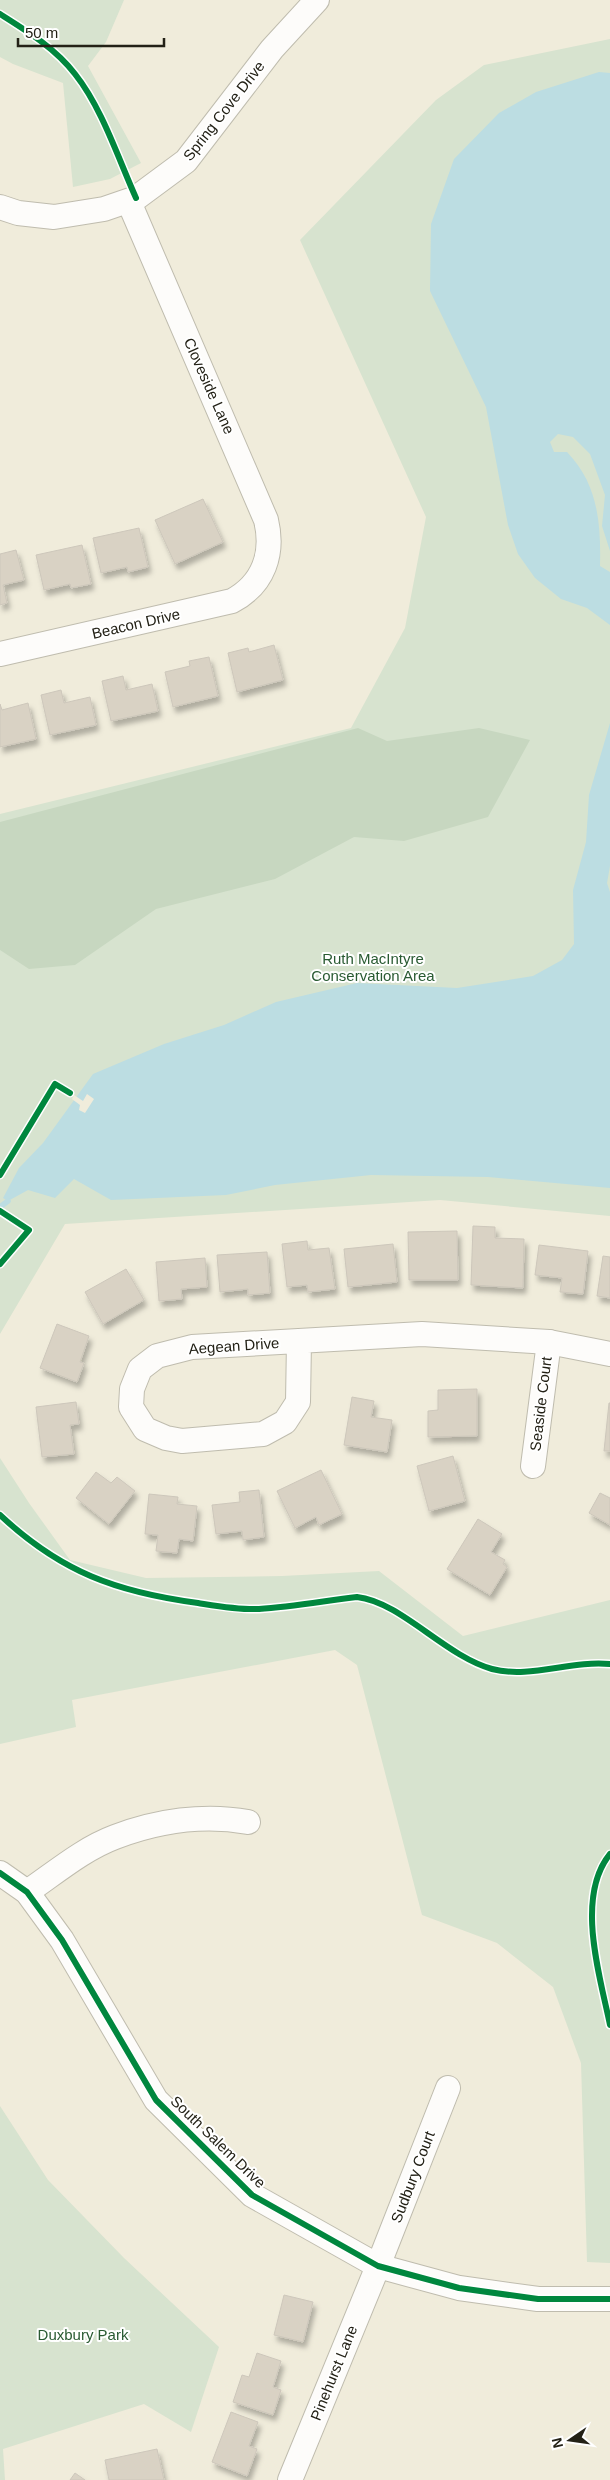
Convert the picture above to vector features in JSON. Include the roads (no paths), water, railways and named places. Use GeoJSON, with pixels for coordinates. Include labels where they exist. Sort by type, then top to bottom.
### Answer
{"type":"FeatureCollection","features":[{"type":"Feature","properties":{"kind":"street","name":"Spring Cove Drive"},"geometry":{"type":"LineString","coordinates":[[0,207],[18,213],[54,217],[83,214],[129,202],[186,161],[272,49],[317,0]]}},
{"type":"Feature","properties":{"kind":"street","name":"Cloveside Lane"},"geometry":{"type":"LineString","coordinates":[[129,202],[266,520],[270,539],[269,555],[262,574]]}},
{"type":"Feature","properties":{"kind":"street","name":"Beacon Drive"},"geometry":{"type":"LineString","coordinates":[[0,654],[218,606],[244,595],[262,574]]}},
{"type":"Feature","properties":{"kind":"street","name":"Aegean Drive"},"geometry":{"type":"LineString","coordinates":[[298,1341],[298,1402],[285,1422],[263,1434],[182,1441],[166,1438],[145,1429],[131,1407],[132,1389],[140,1369],[157,1356],[192,1347],[298,1341],[422,1334],[549,1342],[610,1354]]}},
{"type":"Feature","properties":{"kind":"street","name":"Seaside Court"},"geometry":{"type":"LineString","coordinates":[[533,1466],[549,1342]]}},
{"type":"Feature","properties":{"kind":"street"},"geometry":{"type":"LineString","coordinates":[[27,1892],[93,1848],[115,1837],[146,1827],[198,1818],[222,1817],[248,1822]]}},
{"type":"Feature","properties":{"kind":"street","name":"South Salem Drive"},"geometry":{"type":"LineString","coordinates":[[0,1873],[27,1892],[62,1940],[156,2100],[252,2195],[378,2266],[459,2288],[538,2299],[610,2299]]}},
{"type":"Feature","properties":{"kind":"street","name":"Sudbury Court"},"geometry":{"type":"LineString","coordinates":[[378,2266],[448,2088]]}},
{"type":"Feature","properties":{"kind":"street","name":"Pinehurst Lane"},"geometry":{"type":"LineString","coordinates":[[290,2480],[378,2266]]}},
{"type":"Feature","properties":{"kind":"water"},"geometry":{"type":"Polygon","coordinates":[[[599,72],[610,73],[610,551],[602,526],[605,495],[590,454],[573,437],[558,434],[550,442],[554,452],[567,452],[577,464],[585,477],[596,505],[600,535],[600,566],[610,572],[610,625],[587,608],[561,599],[535,578],[518,554],[508,525],[486,407],[430,291],[431,224],[454,159],[499,113],[536,92],[599,72]]]}},
{"type":"Feature","properties":{"kind":"water"},"geometry":{"type":"Polygon","coordinates":[[[610,723],[610,866],[607,883],[610,892],[610,1188],[488,1177],[371,1175],[275,1185],[226,1195],[111,1200],[74,1179],[55,1198],[28,1190],[8,1201],[3,1198],[19,1168],[43,1143],[93,1074],[164,1044],[224,1025],[276,1002],[357,983],[457,988],[533,976],[562,960],[574,944],[573,890],[586,842],[589,795],[610,723]]]}},
{"type":"Feature","properties":{"kind":"waterway"},"geometry":{"type":"LineString","coordinates":[[0,1207],[8,1201]]}},
{"type":"Feature","properties":{"kind":"park label","name":"Ruth MacIntyre Conservation Area"},"geometry":{"type":"Point","coordinates":[373,968]}},
{"type":"Feature","properties":{"kind":"park label","name":"Duxbury Park"},"geometry":{"type":"Point","coordinates":[83,2335]}}]}
